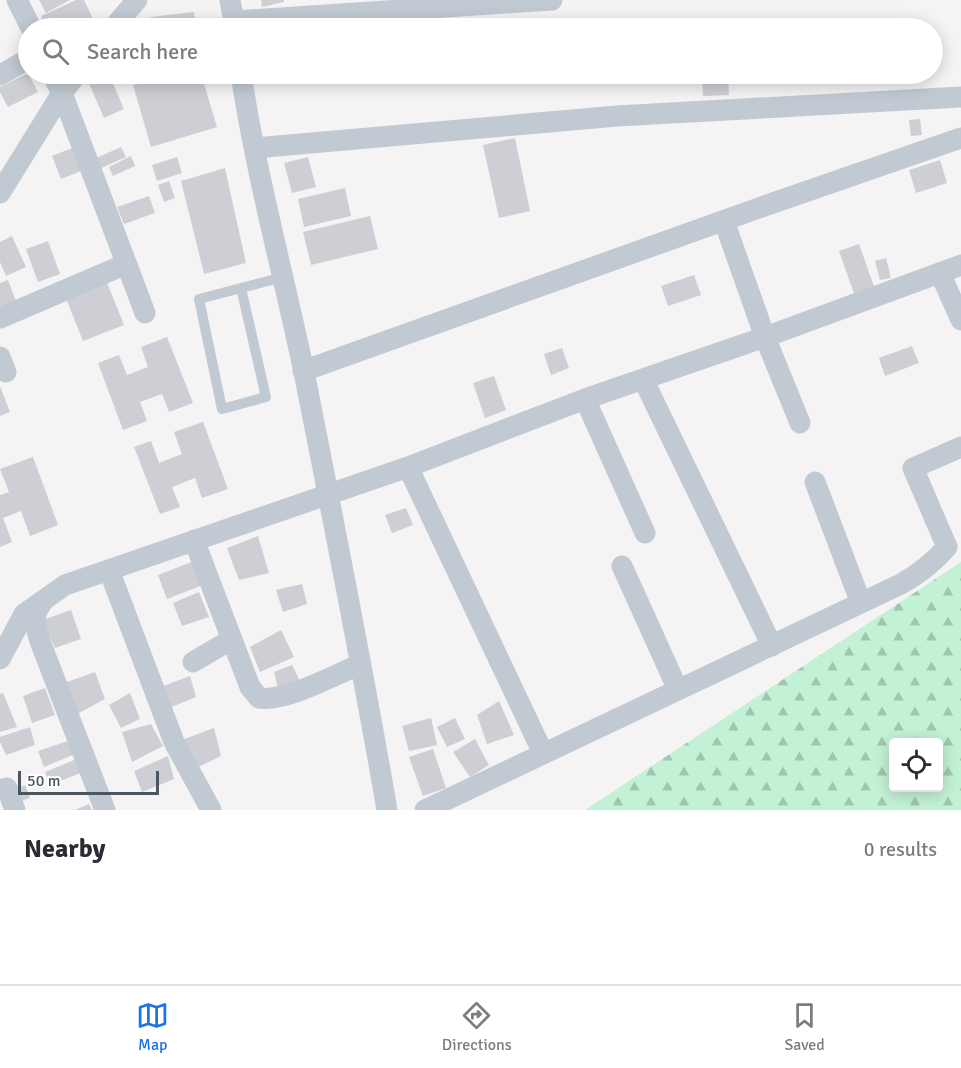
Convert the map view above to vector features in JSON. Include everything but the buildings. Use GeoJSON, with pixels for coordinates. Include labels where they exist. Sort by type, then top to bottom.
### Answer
{"type":"FeatureCollection","features":[{"type":"Feature","properties":{"kind":"street"},"geometry":{"type":"LineString","coordinates":[[17,0],[26,18]]}},
{"type":"Feature","properties":{"kind":"street"},"geometry":{"type":"LineString","coordinates":[[230,0],[234,18]]}},
{"type":"Feature","properties":{"kind":"street"},"geometry":{"type":"LineString","coordinates":[[324,18],[552,0]]}},
{"type":"Feature","properties":{"kind":"street"},"geometry":{"type":"LineString","coordinates":[[120,18],[130,3]]}},
{"type":"Feature","properties":{"kind":"street"},"geometry":{"type":"LineString","coordinates":[[0,75],[18,65]]}},
{"type":"Feature","properties":{"kind":"street"},"geometry":{"type":"LineString","coordinates":[[57,84],[145,314]]}},
{"type":"Feature","properties":{"kind":"street"},"geometry":{"type":"LineString","coordinates":[[0,193],[69,84]]}},
{"type":"Feature","properties":{"kind":"street"},"geometry":{"type":"LineString","coordinates":[[244,84],[254,148],[303,371],[361,664],[387,810]]}},
{"type":"Feature","properties":{"kind":"street"},"geometry":{"type":"LineString","coordinates":[[254,148],[617,116],[961,97]]}},
{"type":"Feature","properties":{"kind":"street"},"geometry":{"type":"LineString","coordinates":[[303,371],[961,138]]}},
{"type":"Feature","properties":{"kind":"street"},"geometry":{"type":"LineString","coordinates":[[724,221],[765,337],[800,423]]}},
{"type":"Feature","properties":{"kind":"street"},"geometry":{"type":"LineString","coordinates":[[0,318],[126,264]]}},
{"type":"Feature","properties":{"kind":"street"},"geometry":{"type":"LineString","coordinates":[[0,660],[24,614],[65,585],[408,467],[585,399],[765,337],[961,264]]}},
{"type":"Feature","properties":{"kind":"street"},"geometry":{"type":"LineString","coordinates":[[940,273],[961,321]]}},
{"type":"Feature","properties":{"kind":"street"},"geometry":{"type":"LineString","coordinates":[[643,379],[772,646]]}},
{"type":"Feature","properties":{"kind":"street"},"geometry":{"type":"LineString","coordinates":[[585,399],[645,533]]}},
{"type":"Feature","properties":{"kind":"street"},"geometry":{"type":"LineString","coordinates":[[425,810],[772,646],[920,573],[947,547],[913,468],[961,447]]}},
{"type":"Feature","properties":{"kind":"street"},"geometry":{"type":"LineString","coordinates":[[408,467],[543,753]]}},
{"type":"Feature","properties":{"kind":"street"},"geometry":{"type":"LineString","coordinates":[[815,482],[861,603]]}},
{"type":"Feature","properties":{"kind":"street"},"geometry":{"type":"LineString","coordinates":[[194,540],[250,687],[259,698],[271,700],[290,694],[361,664]]}},
{"type":"Feature","properties":{"kind":"street"},"geometry":{"type":"LineString","coordinates":[[622,566],[678,690]]}},
{"type":"Feature","properties":{"kind":"street"},"geometry":{"type":"LineString","coordinates":[[109,570],[174,742],[211,810]]}},
{"type":"Feature","properties":{"kind":"street"},"geometry":{"type":"LineString","coordinates":[[45,599],[38,608],[34,620],[36,628],[105,810]]}},
{"type":"Feature","properties":{"kind":"street"},"geometry":{"type":"LineString","coordinates":[[193,662],[232,639]]}},
{"type":"Feature","properties":{"kind":"street"},"geometry":{"type":"LineString","coordinates":[[0,790],[7,788],[15,810]]}},
{"type":"Feature","properties":{"kind":"lane"},"geometry":{"type":"LineString","coordinates":[[241,288],[266,397],[222,409],[199,298],[282,277]]}},
{"type":"Feature","properties":{"kind":"green space"},"geometry":{"type":"Polygon","coordinates":[[[961,562],[961,810],[585,810],[961,562]]]}}]}
